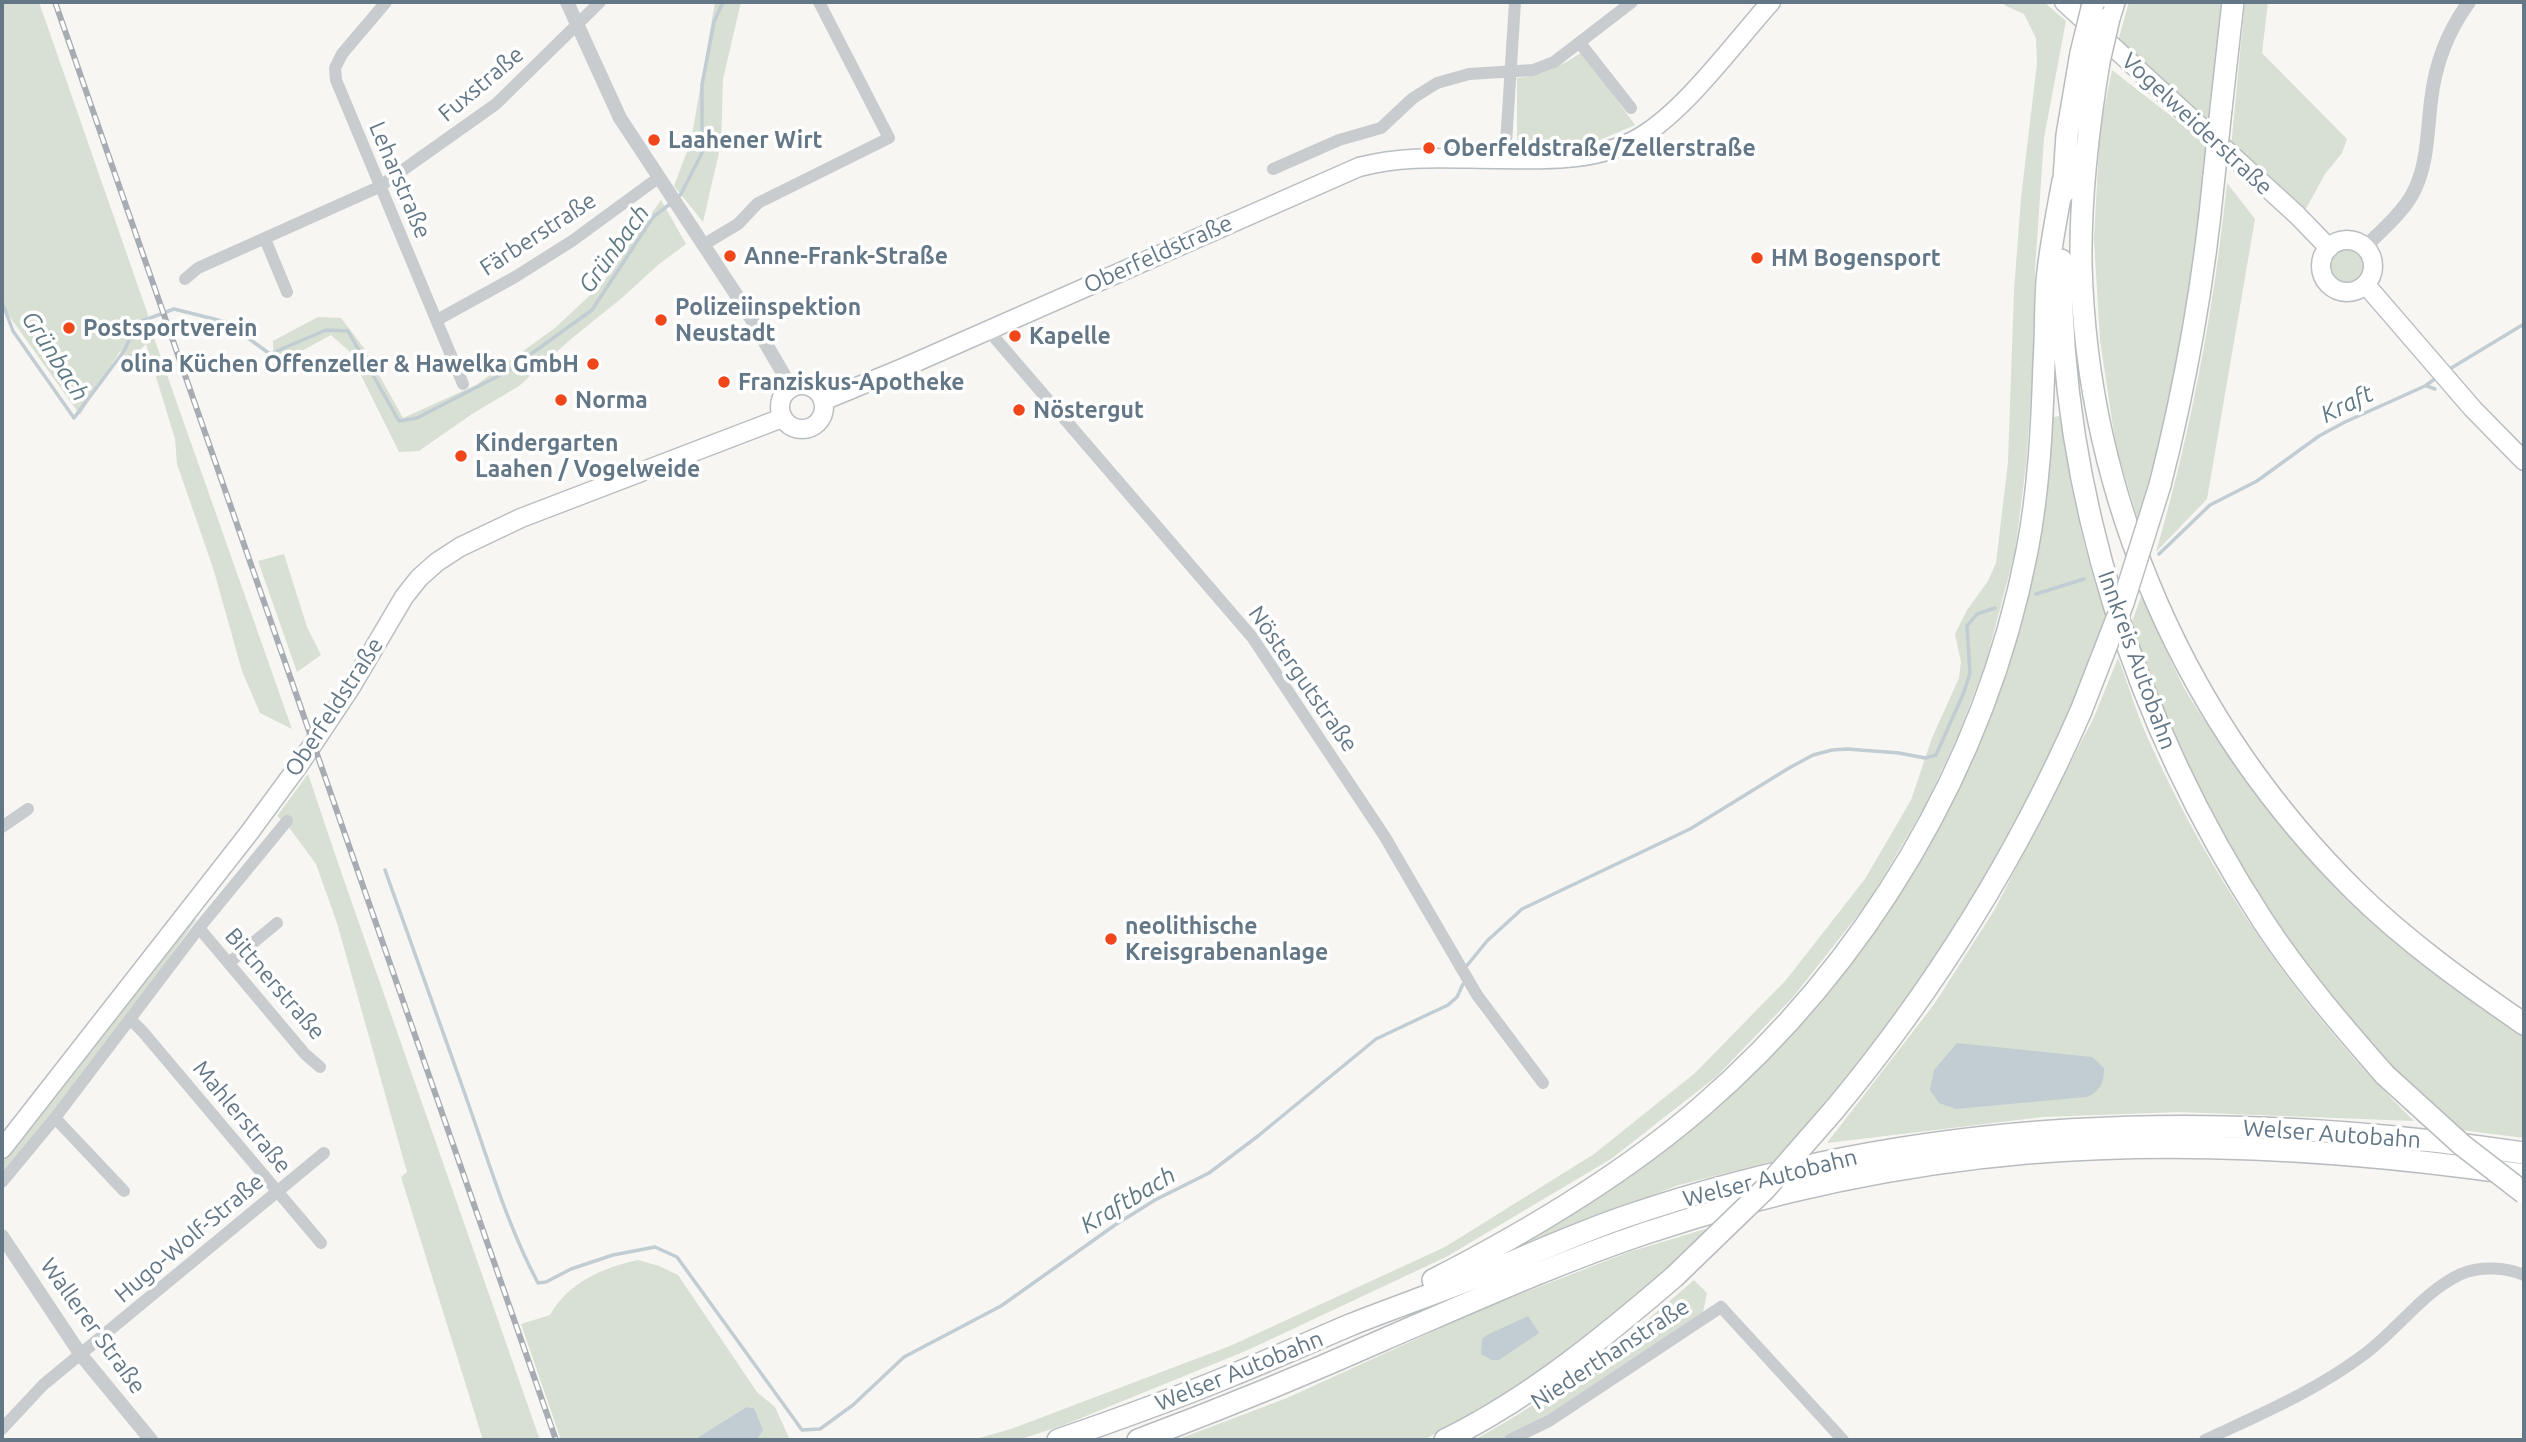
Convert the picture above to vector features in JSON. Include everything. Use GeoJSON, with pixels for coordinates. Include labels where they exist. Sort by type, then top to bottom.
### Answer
{"type":"FeatureCollection","features":[{"type":"Feature","properties":{"kind":"highway"},"geometry":{"type":"LineString","coordinates":[[1445,1440],[1507,1405],[1614,1328],[1674,1277],[1765,1189],[1872,1065],[1912,1010],[1980,906],[2030,818],[2081,711],[2123,603],[2176,424],[2208,240],[2233,2]]}},
{"type":"Feature","properties":{"kind":"highway","name":"Innkreis Autobahn"},"geometry":{"type":"LineString","coordinates":[[2102,6],[2067,135],[2063,181],[2062,295],[2072,419],[2094,530],[2127,646],[2185,784],[2236,878],[2303,978],[2385,1075],[2462,1145],[2524,1193]]}},
{"type":"Feature","properties":{"kind":"highway","name":"Innkreis Autobahn"},"geometry":{"type":"LineString","coordinates":[[2090,58],[2090,119],[2083,196],[2081,264],[2087,339],[2105,450],[2131,539],[2152,595],[2196,684],[2224,732],[2284,814],[2340,876],[2399,931],[2524,1024]]}},
{"type":"Feature","properties":{"kind":"highway"},"geometry":{"type":"LineString","coordinates":[[1350,1325],[1468,1263],[1556,1211],[1650,1148],[1700,1108],[1747,1065],[1814,993],[1848,951],[1909,861],[1968,742],[2003,646],[2018,592],[2034,508],[2042,409],[2047,282],[2063,181]]}},
{"type":"Feature","properties":{"kind":"highway","name":"Welser Autobahn"},"geometry":{"type":"LineString","coordinates":[[1059,1440],[1231,1376],[1350,1325],[1625,1217],[1807,1166],[1949,1140],[2085,1128],[2164,1125],[2364,1134],[2524,1153]]}},
{"type":"Feature","properties":{"kind":"highway","name":"Welser Autobahn"},"geometry":{"type":"LineString","coordinates":[[1138,1440],[1211,1413],[1488,1294],[1644,1234],[1791,1191],[1870,1174],[2027,1153],[2204,1147],[2288,1150],[2399,1159],[2524,1175]]}},
{"type":"Feature","properties":{"kind":"main road","name":"Oberfeldstraße"},"geometry":{"type":"LineString","coordinates":[[823,401],[1359,167],[1388,159],[1411,157],[1543,159],[1604,152],[1631,142],[1653,130],[1673,113],[1771,2]]}},
{"type":"Feature","properties":{"kind":"main road","name":"Vogelweiderstraße"},"geometry":{"type":"LineString","coordinates":[[2064,2],[2329,247]]}},
{"type":"Feature","properties":{"kind":"main road"},"geometry":{"type":"LineString","coordinates":[[2343,240],[2358,242],[2365,247],[2374,261],[2374,270],[2366,285],[2351,292],[2343,292],[2329,285],[2321,271],[2321,262],[2329,247],[2343,240]]}},
{"type":"Feature","properties":{"kind":"main road"},"geometry":{"type":"LineString","coordinates":[[2366,285],[2443,374],[2524,461]]}},
{"type":"Feature","properties":{"kind":"main road"},"geometry":{"type":"LineString","coordinates":[[810,386],[818,392],[823,401],[820,419],[813,426],[795,428],[782,418],[780,400],[791,387],[810,386]]}},
{"type":"Feature","properties":{"kind":"main road","name":"Oberfeldstraße"},"geometry":{"type":"LineString","coordinates":[[2,1149],[299,765],[351,687],[404,597],[419,578],[460,547],[521,518],[782,418]]}},
{"type":"Feature","properties":{"kind":"street","name":"Leharstraße"},"geometry":{"type":"LineString","coordinates":[[386,2],[342,54],[335,68],[336,80],[463,384]]}},
{"type":"Feature","properties":{"kind":"street"},"geometry":{"type":"LineString","coordinates":[[567,2],[620,118],[744,308],[791,387]]}},
{"type":"Feature","properties":{"kind":"street","name":"Fuxstraße"},"geometry":{"type":"LineString","coordinates":[[185,279],[198,268],[379,187],[496,104],[600,2]]}},
{"type":"Feature","properties":{"kind":"street"},"geometry":{"type":"LineString","coordinates":[[703,245],[738,224],[758,203],[889,138],[819,2]]}},
{"type":"Feature","properties":{"kind":"street"},"geometry":{"type":"LineString","coordinates":[[1505,159],[1515,2]]}},
{"type":"Feature","properties":{"kind":"street"},"geometry":{"type":"LineString","coordinates":[[1273,169],[1339,140],[1381,128],[1413,97],[1437,83],[1469,74],[1544,67],[1632,2]]}},
{"type":"Feature","properties":{"kind":"street"},"geometry":{"type":"LineString","coordinates":[[2365,247],[2407,203],[2418,182],[2440,54],[2469,2]]}},
{"type":"Feature","properties":{"kind":"street"},"geometry":{"type":"LineString","coordinates":[[1580,43],[1630,108]]}},
{"type":"Feature","properties":{"kind":"street","name":"Färberstraße"},"geometry":{"type":"LineString","coordinates":[[436,320],[516,277],[572,241],[658,178]]}},
{"type":"Feature","properties":{"kind":"street"},"geometry":{"type":"LineString","coordinates":[[265,239],[287,292]]}},
{"type":"Feature","properties":{"kind":"street","name":"Nöstergutstraße"},"geometry":{"type":"LineString","coordinates":[[988,330],[1252,637],[1385,837],[1477,995],[1543,1083]]}},
{"type":"Feature","properties":{"kind":"street"},"geometry":{"type":"LineString","coordinates":[[2,827],[28,809]]}},
{"type":"Feature","properties":{"kind":"street"},"geometry":{"type":"LineString","coordinates":[[2,1182],[55,1118],[199,928],[286,821]]}},
{"type":"Feature","properties":{"kind":"street"},"geometry":{"type":"LineString","coordinates":[[230,962],[276,923]]}},
{"type":"Feature","properties":{"kind":"street","name":"Bittnerstraße"},"geometry":{"type":"LineString","coordinates":[[199,928],[305,1054],[320,1067]]}},
{"type":"Feature","properties":{"kind":"street","name":"Mahlerstraße"},"geometry":{"type":"LineString","coordinates":[[130,1019],[144,1032],[321,1243]]}},
{"type":"Feature","properties":{"kind":"street"},"geometry":{"type":"LineString","coordinates":[[55,1118],[124,1191]]}},
{"type":"Feature","properties":{"kind":"street","name":"Hugo-Wolf-Straße"},"geometry":{"type":"LineString","coordinates":[[2,1429],[43,1385],[324,1153]]}},
{"type":"Feature","properties":{"kind":"street","name":"Wallerer Straße"},"geometry":{"type":"LineString","coordinates":[[2,1236],[81,1355],[150,1440]]}},
{"type":"Feature","properties":{"kind":"street"},"geometry":{"type":"LineString","coordinates":[[2205,1440],[2280,1406],[2337,1374],[2374,1348],[2445,1282],[2464,1273],[2483,1269],[2500,1269],[2524,1275]]}},
{"type":"Feature","properties":{"kind":"street","name":"Niederthanstraße"},"geometry":{"type":"LineString","coordinates":[[1510,1440],[1549,1421],[1721,1307],[1843,1440]]}},
{"type":"Feature","properties":{"kind":"shaded area"},"geometry":{"type":"Polygon","coordinates":[[[2,2],[39,2],[292,729],[260,713],[242,671],[214,571],[177,464],[175,439],[146,344],[129,360],[120,351],[80,415],[2,306],[2,2]]]}},
{"type":"Feature","properties":{"kind":"shaded area"},"geometry":{"type":"Polygon","coordinates":[[[715,2],[741,2],[723,79],[721,144],[703,222],[674,186],[691,141],[715,2]]]}},
{"type":"Feature","properties":{"kind":"shaded area"},"geometry":{"type":"Polygon","coordinates":[[[2007,2],[2044,2],[2066,21],[2044,138],[2035,270],[2033,369],[2026,465],[2015,552],[1986,662],[1958,736],[1925,806],[1869,901],[1793,997],[1717,1076],[1611,1159],[1446,1257],[1248,1350],[1064,1425],[1018,1440],[972,1440],[1011,1429],[1230,1346],[1445,1247],[1594,1154],[1695,1073],[1786,980],[1865,879],[1911,800],[1932,738],[1959,678],[1961,662],[1955,634],[1996,563],[2008,462],[2014,291],[2021,198],[2037,63],[2036,38],[2024,14],[2004,5],[2007,2]]]}},
{"type":"Feature","properties":{"kind":"shaded area"},"geometry":{"type":"Polygon","coordinates":[[[2129,2],[2224,2],[2209,123],[2118,41],[2129,2]]]}},
{"type":"Feature","properties":{"kind":"shaded area"},"geometry":{"type":"Polygon","coordinates":[[[2245,2],[2268,2],[2262,53],[2347,139],[2342,153],[2325,174],[2303,214],[2231,147],[2245,2]]]}},
{"type":"Feature","properties":{"kind":"shaded area"},"geometry":{"type":"Polygon","coordinates":[[[1582,52],[1635,125],[1600,140],[1557,147],[1517,146],[1517,78],[1551,70],[1582,52]]]}},
{"type":"Feature","properties":{"kind":"shaded area"},"geometry":{"type":"Polygon","coordinates":[[[2112,70],[2207,144],[2194,270],[2175,383],[2138,520],[2116,447],[2100,340],[2094,239],[2100,129],[2112,70]]]}},
{"type":"Feature","properties":{"kind":"shaded area"},"geometry":{"type":"Polygon","coordinates":[[[2227,183],[2255,219],[2207,499],[2156,552],[2200,370],[2227,183]]]}},
{"type":"Feature","properties":{"kind":"shaded area"},"geometry":{"type":"Polygon","coordinates":[[[661,200],[686,244],[658,265],[519,386],[472,414],[419,451],[399,452],[349,351],[331,335],[274,366],[273,341],[318,317],[341,318],[364,348],[403,418],[476,385],[555,328],[602,284],[661,200]]]}},
{"type":"Feature","properties":{"kind":"shaded area"},"geometry":{"type":"Polygon","coordinates":[[[2347,245],[2361,251],[2367,265],[2361,279],[2347,285],[2333,279],[2327,265],[2333,251],[2347,245]]]}},
{"type":"Feature","properties":{"kind":"shaded area"},"geometry":{"type":"Polygon","coordinates":[[[2060,416],[2084,543],[2107,616],[2071,707],[2019,818],[1964,915],[1898,1014],[1777,1160],[1679,1185],[1528,1242],[1526,1238],[1695,1124],[1784,1041],[1846,965],[1932,841],[1982,735],[2025,604],[2047,500],[2053,417],[2060,416]]]}},
{"type":"Feature","properties":{"kind":"shaded area"},"geometry":{"type":"Polygon","coordinates":[[[284,554],[307,627],[321,655],[297,672],[258,561],[284,554]]]}},
{"type":"Feature","properties":{"kind":"shaded area"},"geometry":{"type":"Polygon","coordinates":[[[2142,594],[2167,652],[2198,711],[2279,823],[2353,903],[2393,940],[2435,974],[2524,1036],[2524,1138],[2461,1130],[2393,1067],[2312,975],[2240,867],[2193,781],[2130,627],[2142,594]]]}},
{"type":"Feature","properties":{"kind":"shaded area"},"geometry":{"type":"Polygon","coordinates":[[[2118,658],[2141,722],[2175,796],[2233,897],[2298,991],[2373,1079],[2414,1121],[2179,1112],[2043,1117],[1827,1143],[1935,1003],[1995,909],[2094,717],[2118,658]]]}},
{"type":"Feature","properties":{"kind":"shaded area"},"geometry":{"type":"Polygon","coordinates":[[[308,774],[540,1440],[483,1440],[401,1177],[407,1172],[337,923],[316,864],[288,826],[277,816],[308,774]]]}},
{"type":"Feature","properties":{"kind":"shaded area"},"geometry":{"type":"Polygon","coordinates":[[[191,914],[196,920],[98,1058],[4,1173],[2,1162],[12,1144],[191,914]]]}},
{"type":"Feature","properties":{"kind":"shaded area"},"geometry":{"type":"Polygon","coordinates":[[[1957,1043],[2092,1057],[2104,1068],[2103,1078],[2098,1090],[2086,1097],[1956,1109],[1939,1103],[1930,1090],[1934,1070],[1957,1043]]]}},
{"type":"Feature","properties":{"kind":"shaded area"},"geometry":{"type":"Polygon","coordinates":[[[1712,1227],[1609,1321],[1528,1380],[1424,1440],[1176,1440],[1287,1398],[1482,1309],[1629,1252],[1712,1227]]]}},
{"type":"Feature","properties":{"kind":"shaded area"},"geometry":{"type":"Polygon","coordinates":[[[638,1260],[678,1275],[757,1392],[775,1407],[790,1440],[757,1440],[762,1430],[754,1408],[746,1407],[694,1440],[561,1440],[521,1324],[550,1315],[567,1294],[588,1278],[612,1267],[638,1260]]]}},
{"type":"Feature","properties":{"kind":"shaded area"},"geometry":{"type":"Polygon","coordinates":[[[1694,1280],[1707,1293],[1703,1312],[1541,1419],[1500,1440],[1474,1440],[1561,1386],[1694,1280]]]}},
{"type":"Feature","properties":{"kind":"shaded area"},"geometry":{"type":"Polygon","coordinates":[[[1528,1316],[1539,1333],[1499,1360],[1492,1360],[1481,1354],[1482,1339],[1528,1316]]]}},
{"type":"Feature","properties":{"kind":"shaded area"},"geometry":{"type":"Polygon","coordinates":[[[746,1407],[754,1408],[763,1430],[757,1440],[694,1440],[746,1407]]]}},
{"type":"Feature","properties":{"kind":"waterway","name":"Grünbach"},"geometry":{"type":"LineString","coordinates":[[676,199],[702,153],[702,85],[714,22],[723,2]]}},
{"type":"Feature","properties":{"kind":"waterway","name":"Grünbach"},"geometry":{"type":"LineString","coordinates":[[2,302],[13,331],[74,418],[124,351],[137,323],[174,309],[226,322],[270,354],[326,330],[348,331],[399,421],[417,418],[506,372],[592,310],[653,217],[670,204]]}},
{"type":"Feature","properties":{"kind":"waterway","name":"Kraft"},"geometry":{"type":"LineString","coordinates":[[2448,370],[2524,324]]}},
{"type":"Feature","properties":{"kind":"waterway","name":"Kraft"},"geometry":{"type":"LineString","coordinates":[[2159,554],[2210,505],[2257,481],[2319,436],[2425,386],[2439,376]]}},
{"type":"Feature","properties":{"kind":"waterway"},"geometry":{"type":"LineString","coordinates":[[2427,386],[2435,389]]}},
{"type":"Feature","properties":{"kind":"waterway","name":"Kraft"},"geometry":{"type":"LineString","coordinates":[[2036,594],[2084,579]]}},
{"type":"Feature","properties":{"kind":"waterway"},"geometry":{"type":"LineString","coordinates":[[1465,968],[1487,941],[1522,909],[1690,829],[1813,755],[1847,749],[1925,758],[1936,755],[1970,673],[1967,626],[1977,614],[1995,608]]}},
{"type":"Feature","properties":{"kind":"waterway","name":"Kraftbach"},"geometry":{"type":"LineString","coordinates":[[385,870],[499,1193],[538,1283],[613,1255],[655,1247],[677,1257],[802,1430],[820,1429],[853,1405],[904,1357],[1001,1306],[1115,1225],[1155,1200],[1209,1173],[1376,1039],[1448,1005],[1457,997],[1463,984]]}},
{"type":"Feature","properties":{"kind":"railway"},"geometry":{"type":"LineString","coordinates":[[55,2],[556,1440]]}},
{"type":"Feature","properties":{"kind":"place","name":"Laahener Wirt"},"geometry":{"type":"Point","coordinates":[654,140]}},
{"type":"Feature","properties":{"kind":"place","name":"Oberfeldstraße/Zellerstraße"},"geometry":{"type":"Point","coordinates":[1429,148]}},
{"type":"Feature","properties":{"kind":"place","name":"Anne-Frank-Straße"},"geometry":{"type":"Point","coordinates":[730,256]}},
{"type":"Feature","properties":{"kind":"place","name":"HM Bogensport"},"geometry":{"type":"Point","coordinates":[1757,258]}},
{"type":"Feature","properties":{"kind":"place","name":"Polizeiinspektion Neustadt"},"geometry":{"type":"Point","coordinates":[661,320]}},
{"type":"Feature","properties":{"kind":"place","name":"Postsportverein"},"geometry":{"type":"Point","coordinates":[69,328]}},
{"type":"Feature","properties":{"kind":"place","name":"Kapelle"},"geometry":{"type":"Point","coordinates":[1015,336]}},
{"type":"Feature","properties":{"kind":"place","name":"olina Küchen Offenzeller & Hawelka GmbH"},"geometry":{"type":"Point","coordinates":[593,364]}},
{"type":"Feature","properties":{"kind":"place","name":"Franziskus-Apotheke"},"geometry":{"type":"Point","coordinates":[724,382]}},
{"type":"Feature","properties":{"kind":"place","name":"Norma"},"geometry":{"type":"Point","coordinates":[561,400]}},
{"type":"Feature","properties":{"kind":"place","name":"Nöstergut"},"geometry":{"type":"Point","coordinates":[1019,410]}},
{"type":"Feature","properties":{"kind":"place","name":"Kindergarten Laahen / Vogelweide"},"geometry":{"type":"Point","coordinates":[461,456]}},
{"type":"Feature","properties":{"kind":"place","name":"neolithische Kreisgrabenanlage"},"geometry":{"type":"Point","coordinates":[1111,939]}}]}
